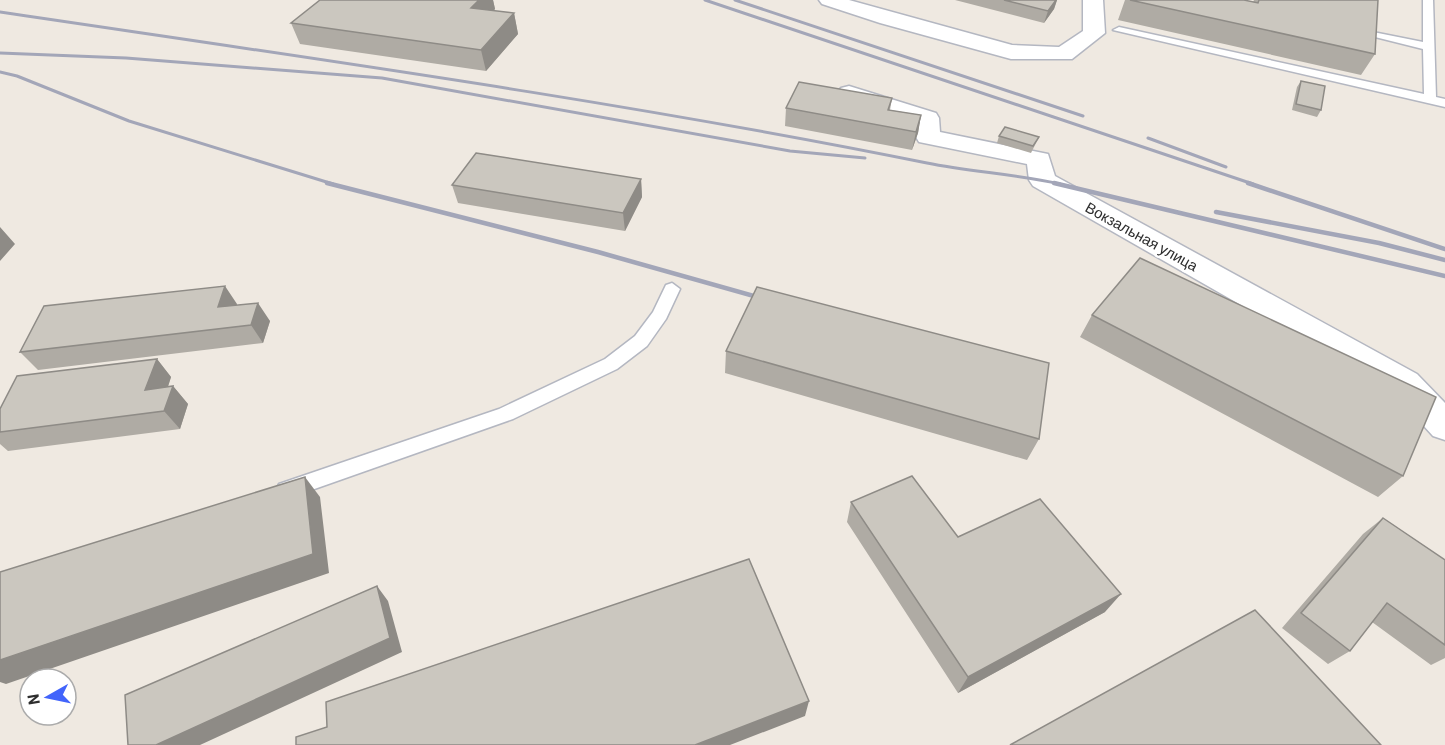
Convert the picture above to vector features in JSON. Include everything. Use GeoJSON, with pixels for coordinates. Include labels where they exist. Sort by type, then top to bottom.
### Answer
{"type":"FeatureCollection","features":[{"type":"Feature","properties":{"kind":"street"},"geometry":{"type":"LineString","coordinates":[[829,0],[887,19],[1011,52],[1064,54],[1094,33],[1093,0]]}},
{"type":"Feature","properties":{"kind":"street","name":"Вокзальная улица"},"geometry":{"type":"LineString","coordinates":[[837,89],[927,118],[928,137],[1039,159],[1042,180],[1405,383],[1445,426]]}},
{"type":"Feature","properties":{"kind":"lane"},"geometry":{"type":"LineString","coordinates":[[1428,0],[1431,100]]}},
{"type":"Feature","properties":{"kind":"lane"},"geometry":{"type":"LineString","coordinates":[[1119,30],[1445,103]]}},
{"type":"Feature","properties":{"kind":"lane"},"geometry":{"type":"LineString","coordinates":[[1373,35],[1429,47]]}},
{"type":"Feature","properties":{"kind":"lane"},"geometry":{"type":"LineString","coordinates":[[272,495],[328,473],[506,414],[611,364],[641,341],[660,315],[672,289]]}},
{"type":"Feature","properties":{"kind":"building"},"geometry":{"type":"Polygon","coordinates":[[[320,0],[479,0],[471,8],[514,13],[481,50],[291,23],[320,0]]]}},
{"type":"Feature","properties":{"kind":"building"},"geometry":{"type":"Polygon","coordinates":[[[1004,0],[1056,0],[1048,11],[1004,0]]]}},
{"type":"Feature","properties":{"kind":"building"},"geometry":{"type":"Polygon","coordinates":[[[1130,0],[1244,0],[1258,3],[1259,0],[1378,0],[1375,54],[1130,0]]]}},
{"type":"Feature","properties":{"kind":"building"},"geometry":{"type":"Polygon","coordinates":[[[1301,81],[1325,86],[1321,110],[1296,104],[1301,81]]]}},
{"type":"Feature","properties":{"kind":"building"},"geometry":{"type":"Polygon","coordinates":[[[799,82],[892,98],[888,110],[921,115],[916,132],[786,108],[799,82]]]}},
{"type":"Feature","properties":{"kind":"building"},"geometry":{"type":"Polygon","coordinates":[[[1005,127],[1039,137],[1033,146],[999,136],[1005,127]]]}},
{"type":"Feature","properties":{"kind":"building"},"geometry":{"type":"Polygon","coordinates":[[[476,153],[641,179],[623,213],[452,185],[476,153]]]}},
{"type":"Feature","properties":{"kind":"building"},"geometry":{"type":"Polygon","coordinates":[[[1140,258],[1436,397],[1403,476],[1092,315],[1140,258]]]}},
{"type":"Feature","properties":{"kind":"building"},"geometry":{"type":"Polygon","coordinates":[[[225,286],[218,307],[258,303],[251,325],[20,352],[44,306],[225,286]]]}},
{"type":"Feature","properties":{"kind":"building"},"geometry":{"type":"Polygon","coordinates":[[[757,287],[1049,363],[1039,439],[726,351],[757,287]]]}},
{"type":"Feature","properties":{"kind":"building"},"geometry":{"type":"Polygon","coordinates":[[[157,359],[145,390],[173,386],[164,411],[0,432],[0,409],[17,376],[157,359]]]}},
{"type":"Feature","properties":{"kind":"building"},"geometry":{"type":"Polygon","coordinates":[[[912,476],[958,537],[1040,499],[1121,594],[968,677],[851,502],[912,476]]]}},
{"type":"Feature","properties":{"kind":"building"},"geometry":{"type":"Polygon","coordinates":[[[305,477],[313,554],[0,660],[0,572],[305,477]]]}},
{"type":"Feature","properties":{"kind":"building"},"geometry":{"type":"Polygon","coordinates":[[[1383,518],[1445,560],[1445,645],[1387,603],[1350,651],[1301,613],[1383,518]]]}},
{"type":"Feature","properties":{"kind":"building"},"geometry":{"type":"Polygon","coordinates":[[[749,559],[809,701],[695,745],[296,745],[296,737],[327,727],[326,702],[749,559]]]}},
{"type":"Feature","properties":{"kind":"building"},"geometry":{"type":"Polygon","coordinates":[[[377,586],[390,638],[156,745],[128,745],[125,695],[377,586]]]}},
{"type":"Feature","properties":{"kind":"building"},"geometry":{"type":"Polygon","coordinates":[[[1255,610],[1381,745],[1010,745],[1255,610]]]}},
{"type":"Feature","properties":{"kind":"railway"},"geometry":{"type":"LineString","coordinates":[[705,0],[1253,184]]}},
{"type":"Feature","properties":{"kind":"railway"},"geometry":{"type":"LineString","coordinates":[[735,0],[1083,116]]}},
{"type":"Feature","properties":{"kind":"railway"},"geometry":{"type":"LineString","coordinates":[[0,12],[580,100],[944,166],[1060,184]]}},
{"type":"Feature","properties":{"kind":"railway"},"geometry":{"type":"LineString","coordinates":[[0,53],[126,58],[382,78],[790,151],[865,158]]}},
{"type":"Feature","properties":{"kind":"railway"},"geometry":{"type":"LineString","coordinates":[[0,72],[17,76],[129,121],[333,184]]}},
{"type":"Feature","properties":{"kind":"railway"},"geometry":{"type":"LineString","coordinates":[[1148,138],[1226,167]]}},
{"type":"Feature","properties":{"kind":"railway"},"geometry":{"type":"LineString","coordinates":[[327,183],[598,252],[768,300]]}},
{"type":"Feature","properties":{"kind":"railway"},"geometry":{"type":"LineString","coordinates":[[1054,183],[1445,276]]}},
{"type":"Feature","properties":{"kind":"railway"},"geometry":{"type":"LineString","coordinates":[[1248,183],[1445,249]]}},
{"type":"Feature","properties":{"kind":"railway"},"geometry":{"type":"LineString","coordinates":[[1216,212],[1379,243],[1445,260]]}}]}
